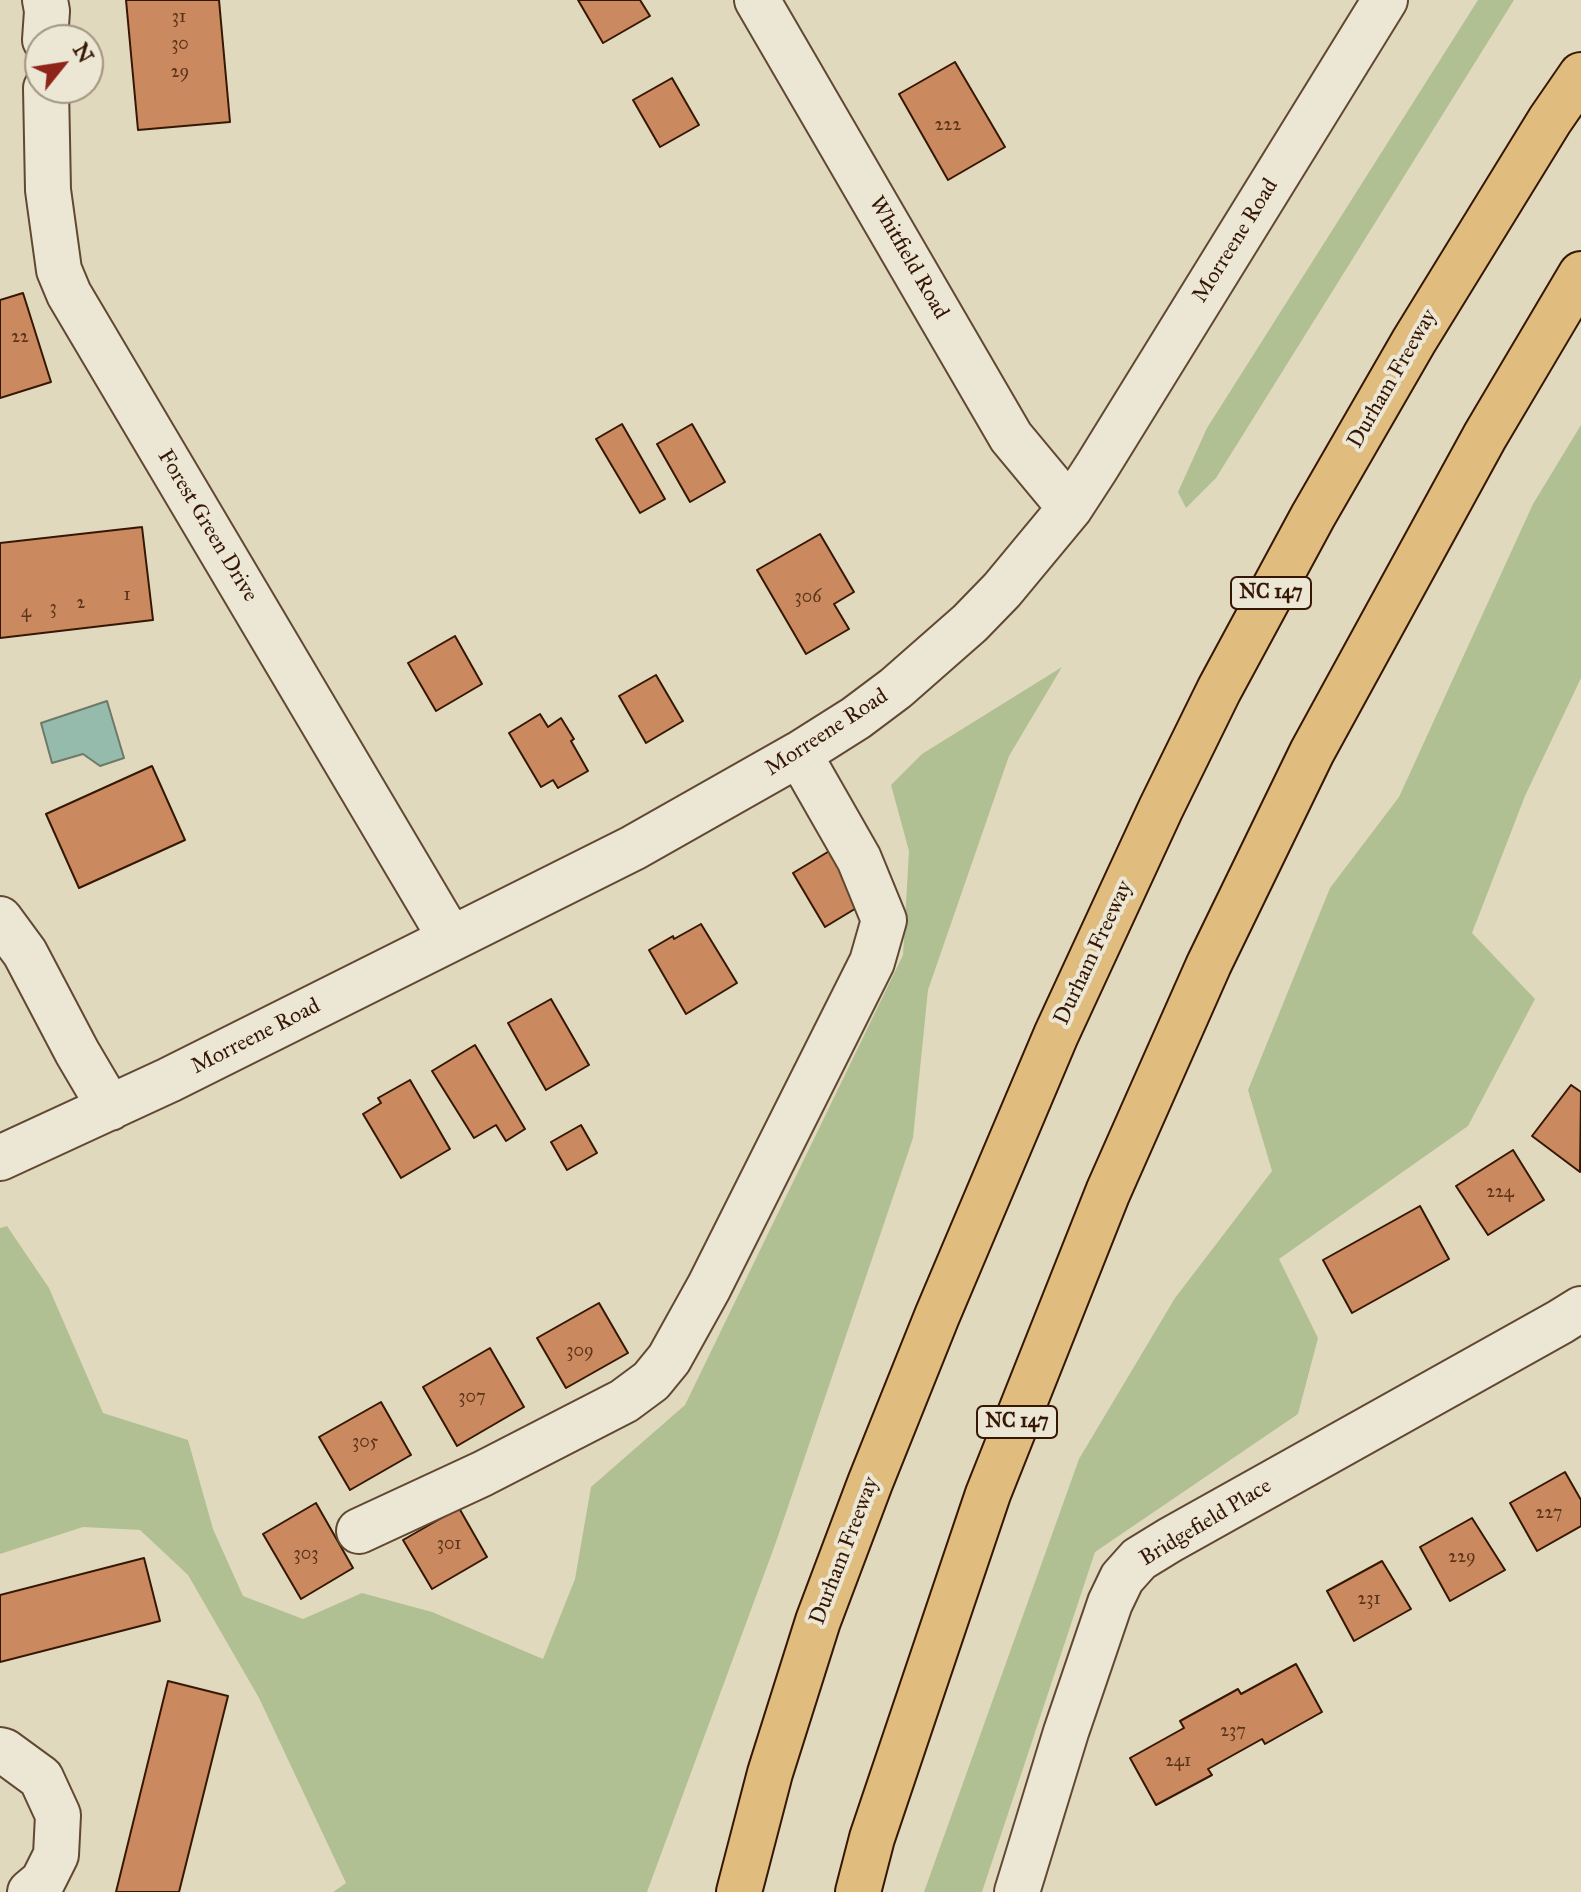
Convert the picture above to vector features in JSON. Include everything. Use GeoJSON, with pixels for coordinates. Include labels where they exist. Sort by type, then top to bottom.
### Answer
{"type":"FeatureCollection","features":[{"type":"Feature","properties":{"kind":"highway","name":"Durham Freeway"},"geometry":{"type":"LineString","coordinates":[[739,1892],[770,1773],[818,1621],[870,1483],[1056,1035],[1154,823],[1219,690],[1329,489],[1414,341],[1581,75]]}},
{"type":"Feature","properties":{"kind":"highway","name":"NC 147"},"geometry":{"type":"LineString","coordinates":[[858,1892],[872,1838],[988,1494],[1108,1192],[1209,964],[1312,752],[1485,436],[1581,274]]}},
{"type":"Feature","properties":{"kind":"street"},"geometry":{"type":"LineString","coordinates":[[45,0],[45,24]]}},
{"type":"Feature","properties":{"kind":"street","name":"Whitfield Road"},"geometry":{"type":"LineString","coordinates":[[757,0],[1011,437],[1070,508]]}},
{"type":"Feature","properties":{"kind":"street","name":"Morreene Road"},"geometry":{"type":"LineString","coordinates":[[0,1158],[169,1080],[633,848],[856,718],[935,656],[1002,590],[1070,508],[1385,0]]}},
{"type":"Feature","properties":{"kind":"street","name":"Forest Green Drive"},"geometry":{"type":"LineString","coordinates":[[46,104],[48,190],[59,270],[69,294],[451,939]]}},
{"type":"Feature","properties":{"kind":"street"},"geometry":{"type":"LineString","coordinates":[[359,1531],[482,1474],[624,1401],[651,1381],[669,1359],[716,1273],[872,962],[884,920],[859,859],[799,754]]}},
{"type":"Feature","properties":{"kind":"street"},"geometry":{"type":"LineString","coordinates":[[0,919],[25,953],[110,1108]]}},
{"type":"Feature","properties":{"kind":"street","name":"Bridgefield Place"},"geometry":{"type":"LineString","coordinates":[[1017,1892],[1110,1603],[1122,1578],[1139,1559],[1581,1309]]}},
{"type":"Feature","properties":{"kind":"street"},"geometry":{"type":"LineString","coordinates":[[0,1750],[41,1778],[58,1815],[56,1855],[43,1881],[30,1892]]}},
{"type":"Feature","properties":{"kind":"shaded area"},"geometry":{"type":"Polygon","coordinates":[[[1478,0],[1514,0],[1216,478],[1186,508],[1178,492],[1207,428],[1478,0]]]}},
{"type":"Feature","properties":{"kind":"shaded area"},"geometry":{"type":"Polygon","coordinates":[[[1581,425],[1581,678],[1525,796],[1472,933],[1535,999],[1468,1126],[1279,1259],[1318,1338],[1298,1414],[1095,1552],[982,1892],[924,1892],[1079,1459],[1175,1298],[1272,1171],[1248,1090],[1330,888],[1399,797],[1533,504],[1581,425]]]}},
{"type":"Feature","properties":{"kind":"shaded area"},"geometry":{"type":"Polygon","coordinates":[[[1062,667],[1009,756],[928,990],[913,1138],[776,1542],[647,1892],[333,1892],[346,1883],[259,1698],[188,1575],[140,1530],[83,1527],[0,1554],[0,1228],[7,1226],[49,1288],[103,1413],[188,1440],[213,1529],[243,1596],[303,1619],[362,1593],[432,1612],[543,1659],[575,1579],[591,1487],[685,1405],[903,955],[909,851],[891,785],[922,754],[1062,667]]]}},
{"type":"Feature","properties":{"kind":"shaded area"},"geometry":{"type":"Polygon","coordinates":[[[107,701],[124,758],[100,766],[83,754],[52,763],[41,723],[107,701]]]}},
{"type":"Feature","properties":{"kind":"building"},"geometry":{"type":"Polygon","coordinates":[[[126,0],[219,0],[230,122],[138,130],[126,0]]]}},
{"type":"Feature","properties":{"kind":"building"},"geometry":{"type":"Polygon","coordinates":[[[578,0],[640,0],[650,16],[603,43],[578,0]]]}},
{"type":"Feature","properties":{"kind":"building"},"geometry":{"type":"Polygon","coordinates":[[[955,62],[1005,147],[948,180],[899,94],[955,62]]]}},
{"type":"Feature","properties":{"kind":"building"},"geometry":{"type":"Polygon","coordinates":[[[672,78],[699,125],[660,147],[633,100],[672,78]]]}},
{"type":"Feature","properties":{"kind":"building"},"geometry":{"type":"Polygon","coordinates":[[[23,293],[51,382],[0,398],[0,300],[23,293]]]}},
{"type":"Feature","properties":{"kind":"building"},"geometry":{"type":"Polygon","coordinates":[[[622,424],[665,499],[640,513],[596,439],[622,424]]]}},
{"type":"Feature","properties":{"kind":"building"},"geometry":{"type":"Polygon","coordinates":[[[692,424],[725,482],[690,502],[657,444],[692,424]]]}},
{"type":"Feature","properties":{"kind":"building"},"geometry":{"type":"Polygon","coordinates":[[[142,527],[153,620],[0,638],[0,543],[142,527]]]}},
{"type":"Feature","properties":{"kind":"building"},"geometry":{"type":"Polygon","coordinates":[[[820,534],[854,592],[834,604],[849,629],[806,654],[757,570],[820,534]]]}},
{"type":"Feature","properties":{"kind":"building"},"geometry":{"type":"Polygon","coordinates":[[[455,636],[482,684],[436,711],[408,663],[455,636]]]}},
{"type":"Feature","properties":{"kind":"building"},"geometry":{"type":"Polygon","coordinates":[[[656,675],[683,721],[646,743],[619,696],[656,675]]]}},
{"type":"Feature","properties":{"kind":"building"},"geometry":{"type":"Polygon","coordinates":[[[540,714],[548,727],[561,718],[588,771],[558,788],[553,780],[541,787],[509,733],[540,714]]]}},
{"type":"Feature","properties":{"kind":"building"},"geometry":{"type":"Polygon","coordinates":[[[152,766],[185,840],[79,888],[46,814],[152,766]]]}},
{"type":"Feature","properties":{"kind":"building"},"geometry":{"type":"Polygon","coordinates":[[[831,850],[863,904],[825,927],[793,873],[831,850]]]}},
{"type":"Feature","properties":{"kind":"building"},"geometry":{"type":"Polygon","coordinates":[[[701,924],[737,983],[686,1014],[649,950],[701,924]]]}},
{"type":"Feature","properties":{"kind":"building"},"geometry":{"type":"Polygon","coordinates":[[[551,999],[589,1065],[546,1090],[508,1023],[551,999]]]}},
{"type":"Feature","properties":{"kind":"building"},"geometry":{"type":"Polygon","coordinates":[[[475,1045],[525,1129],[506,1141],[496,1125],[474,1138],[432,1071],[475,1045]]]}},
{"type":"Feature","properties":{"kind":"building"},"geometry":{"type":"Polygon","coordinates":[[[410,1080],[450,1149],[401,1178],[363,1114],[381,1103],[378,1098],[410,1080]]]}},
{"type":"Feature","properties":{"kind":"building"},"geometry":{"type":"Polygon","coordinates":[[[1571,1085],[1581,1092],[1580,1172],[1532,1136],[1571,1085]]]}},
{"type":"Feature","properties":{"kind":"building"},"geometry":{"type":"Polygon","coordinates":[[[581,1125],[597,1153],[567,1170],[551,1142],[581,1125]]]}},
{"type":"Feature","properties":{"kind":"building"},"geometry":{"type":"Polygon","coordinates":[[[1513,1150],[1544,1200],[1488,1235],[1456,1186],[1513,1150]]]}},
{"type":"Feature","properties":{"kind":"building"},"geometry":{"type":"Polygon","coordinates":[[[1420,1206],[1449,1259],[1352,1313],[1323,1260],[1420,1206]]]}},
{"type":"Feature","properties":{"kind":"building"},"geometry":{"type":"Polygon","coordinates":[[[599,1303],[628,1353],[566,1388],[537,1338],[599,1303]]]}},
{"type":"Feature","properties":{"kind":"building"},"geometry":{"type":"Polygon","coordinates":[[[490,1348],[524,1407],[457,1446],[423,1387],[490,1348]]]}},
{"type":"Feature","properties":{"kind":"building"},"geometry":{"type":"Polygon","coordinates":[[[381,1402],[411,1455],[350,1490],[319,1437],[381,1402]]]}},
{"type":"Feature","properties":{"kind":"building"},"geometry":{"type":"Polygon","coordinates":[[[1565,1472],[1581,1500],[1581,1526],[1537,1551],[1510,1503],[1565,1472]]]}},
{"type":"Feature","properties":{"kind":"building"},"geometry":{"type":"Polygon","coordinates":[[[316,1503],[353,1568],[301,1599],[263,1534],[316,1503]]]}},
{"type":"Feature","properties":{"kind":"building"},"geometry":{"type":"Polygon","coordinates":[[[459,1508],[487,1557],[432,1589],[403,1540],[459,1508]]]}},
{"type":"Feature","properties":{"kind":"building"},"geometry":{"type":"Polygon","coordinates":[[[1472,1518],[1505,1570],[1450,1601],[1420,1547],[1472,1518]]]}},
{"type":"Feature","properties":{"kind":"building"},"geometry":{"type":"Polygon","coordinates":[[[144,1558],[160,1621],[0,1662],[0,1595],[144,1558]]]}},
{"type":"Feature","properties":{"kind":"building"},"geometry":{"type":"Polygon","coordinates":[[[1382,1561],[1411,1609],[1354,1641],[1327,1591],[1382,1561]]]}},
{"type":"Feature","properties":{"kind":"building"},"geometry":{"type":"Polygon","coordinates":[[[1296,1664],[1322,1712],[1265,1744],[1262,1739],[1208,1769],[1212,1775],[1156,1805],[1130,1758],[1184,1728],[1180,1721],[1238,1689],[1241,1694],[1296,1664]]]}},
{"type":"Feature","properties":{"kind":"building"},"geometry":{"type":"Polygon","coordinates":[[[168,1681],[228,1696],[179,1892],[116,1892],[168,1681]]]}}]}
